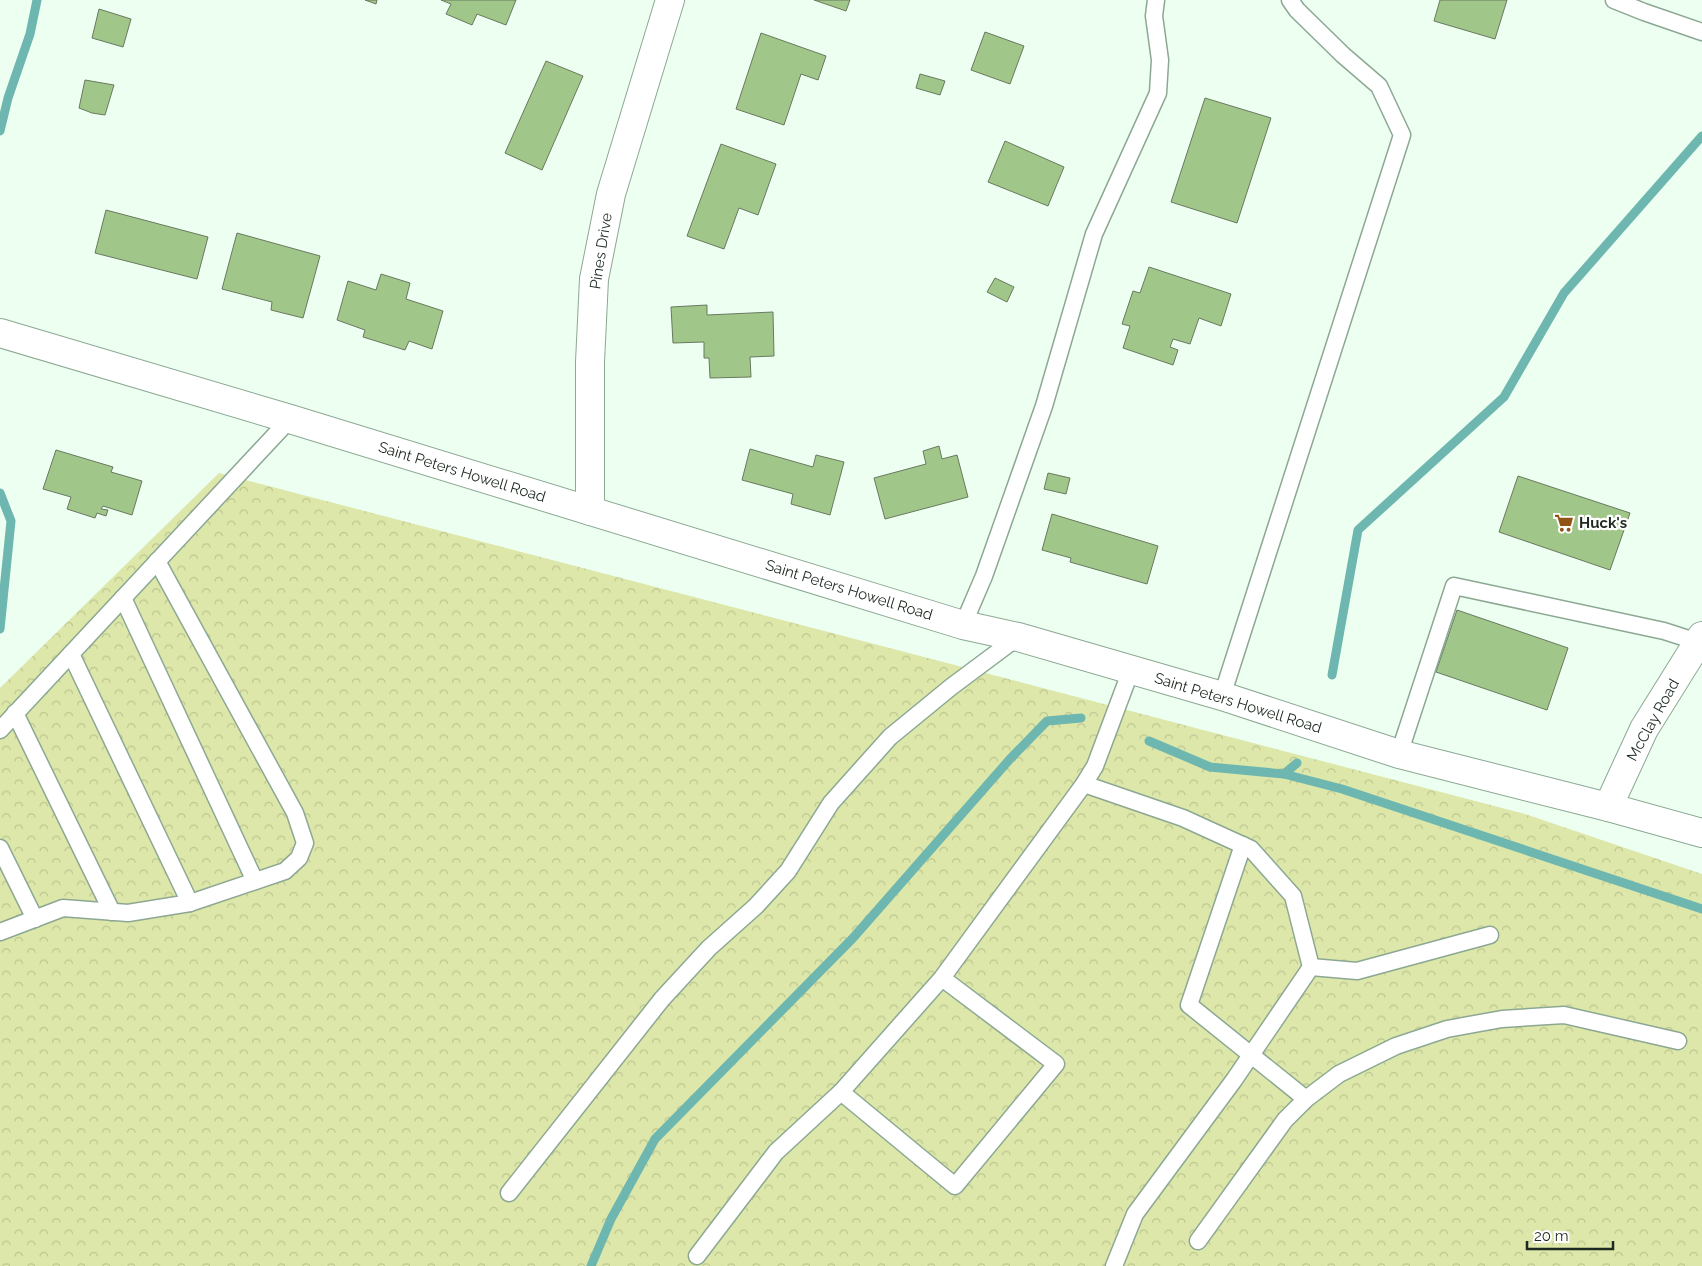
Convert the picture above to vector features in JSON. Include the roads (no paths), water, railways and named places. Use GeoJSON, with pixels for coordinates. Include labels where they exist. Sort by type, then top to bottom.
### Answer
{"type":"FeatureCollection","features":[{"type":"Feature","properties":{"kind":"main road","name":"Pines Drive"},"geometry":{"type":"LineString","coordinates":[[590,511],[590,362],[594,279],[611,194],[670,0]]}},
{"type":"Feature","properties":{"kind":"main road","name":"Saint Peters Howell Road"},"geometry":{"type":"LineString","coordinates":[[0,333],[290,419],[963,625],[1018,637],[1222,696],[1399,754],[1608,807],[1702,834]]}},
{"type":"Feature","properties":{"kind":"main road","name":"McClay Road"},"geometry":{"type":"LineString","coordinates":[[1608,807],[1644,729],[1700,639]]}},
{"type":"Feature","properties":{"kind":"lane"},"geometry":{"type":"LineString","coordinates":[[963,625],[984,576],[1044,406],[1094,234],[1158,93],[1160,60],[1154,16],[1156,0]]}},
{"type":"Feature","properties":{"kind":"lane"},"geometry":{"type":"LineString","coordinates":[[1222,696],[1402,135],[1379,86],[1297,10],[1290,0]]}},
{"type":"Feature","properties":{"kind":"lane"},"geometry":{"type":"LineString","coordinates":[[1614,0],[1702,32]]}},
{"type":"Feature","properties":{"kind":"lane"},"geometry":{"type":"LineString","coordinates":[[0,730],[290,419]]}},
{"type":"Feature","properties":{"kind":"lane"},"geometry":{"type":"LineString","coordinates":[[0,932],[63,908],[128,913],[190,903],[285,871],[299,858],[305,843],[295,812],[158,561]]}},
{"type":"Feature","properties":{"kind":"lane"},"geometry":{"type":"LineString","coordinates":[[1399,754],[1454,586],[1700,639]]}},
{"type":"Feature","properties":{"kind":"lane"},"geometry":{"type":"LineString","coordinates":[[123,598],[255,881]]}},
{"type":"Feature","properties":{"kind":"lane"},"geometry":{"type":"LineString","coordinates":[[509,1194],[662,999],[709,948],[756,906],[788,871],[832,803],[890,737],[950,687],[1018,637]]}},
{"type":"Feature","properties":{"kind":"lane"},"geometry":{"type":"LineString","coordinates":[[71,654],[190,903]]}},
{"type":"Feature","properties":{"kind":"lane"},"geometry":{"type":"LineString","coordinates":[[697,1256],[776,1152],[841,1092],[942,978],[1084,784],[1095,766],[1131,670]]}},
{"type":"Feature","properties":{"kind":"lane"},"geometry":{"type":"LineString","coordinates":[[15,713],[112,912]]}},
{"type":"Feature","properties":{"kind":"lane"},"geometry":{"type":"LineString","coordinates":[[1084,784],[1183,818],[1251,849],[1293,896],[1311,967],[1234,1080],[1135,1214],[1114,1266]]}},
{"type":"Feature","properties":{"kind":"lane"},"geometry":{"type":"LineString","coordinates":[[1243,845],[1189,1004],[1306,1099]]}},
{"type":"Feature","properties":{"kind":"lane"},"geometry":{"type":"LineString","coordinates":[[0,848],[35,918]]}},
{"type":"Feature","properties":{"kind":"lane"},"geometry":{"type":"LineString","coordinates":[[1311,967],[1358,971],[1490,935]]}},
{"type":"Feature","properties":{"kind":"lane"},"geometry":{"type":"LineString","coordinates":[[841,1092],[955,1186],[1056,1064],[942,978]]}},
{"type":"Feature","properties":{"kind":"lane"},"geometry":{"type":"LineString","coordinates":[[1198,1240],[1285,1120],[1306,1099],[1339,1074],[1396,1046],[1447,1030],[1502,1019],[1564,1015],[1678,1041]]}},
{"type":"Feature","properties":{"kind":"waterway"},"geometry":{"type":"LineString","coordinates":[[0,131],[8,98],[30,34],[37,0]]}},
{"type":"Feature","properties":{"kind":"waterway"},"geometry":{"type":"LineString","coordinates":[[1332,675],[1358,530],[1504,397],[1564,293],[1702,136]]}},
{"type":"Feature","properties":{"kind":"waterway"},"geometry":{"type":"LineString","coordinates":[[0,493],[11,521],[0,629]]}},
{"type":"Feature","properties":{"kind":"waterway"},"geometry":{"type":"LineString","coordinates":[[591,1266],[611,1219],[655,1139],[853,938],[1010,759],[1047,721],[1081,718]]}},
{"type":"Feature","properties":{"kind":"waterway"},"geometry":{"type":"LineString","coordinates":[[1149,741],[1210,767],[1284,774],[1342,789],[1702,909]]}},
{"type":"Feature","properties":{"kind":"waterway"},"geometry":{"type":"LineString","coordinates":[[1284,774],[1297,763]]}},
{"type":"Feature","properties":{"kind":"place","name":"Huck's"},"geometry":{"type":"Point","coordinates":[1564,523]}}]}
